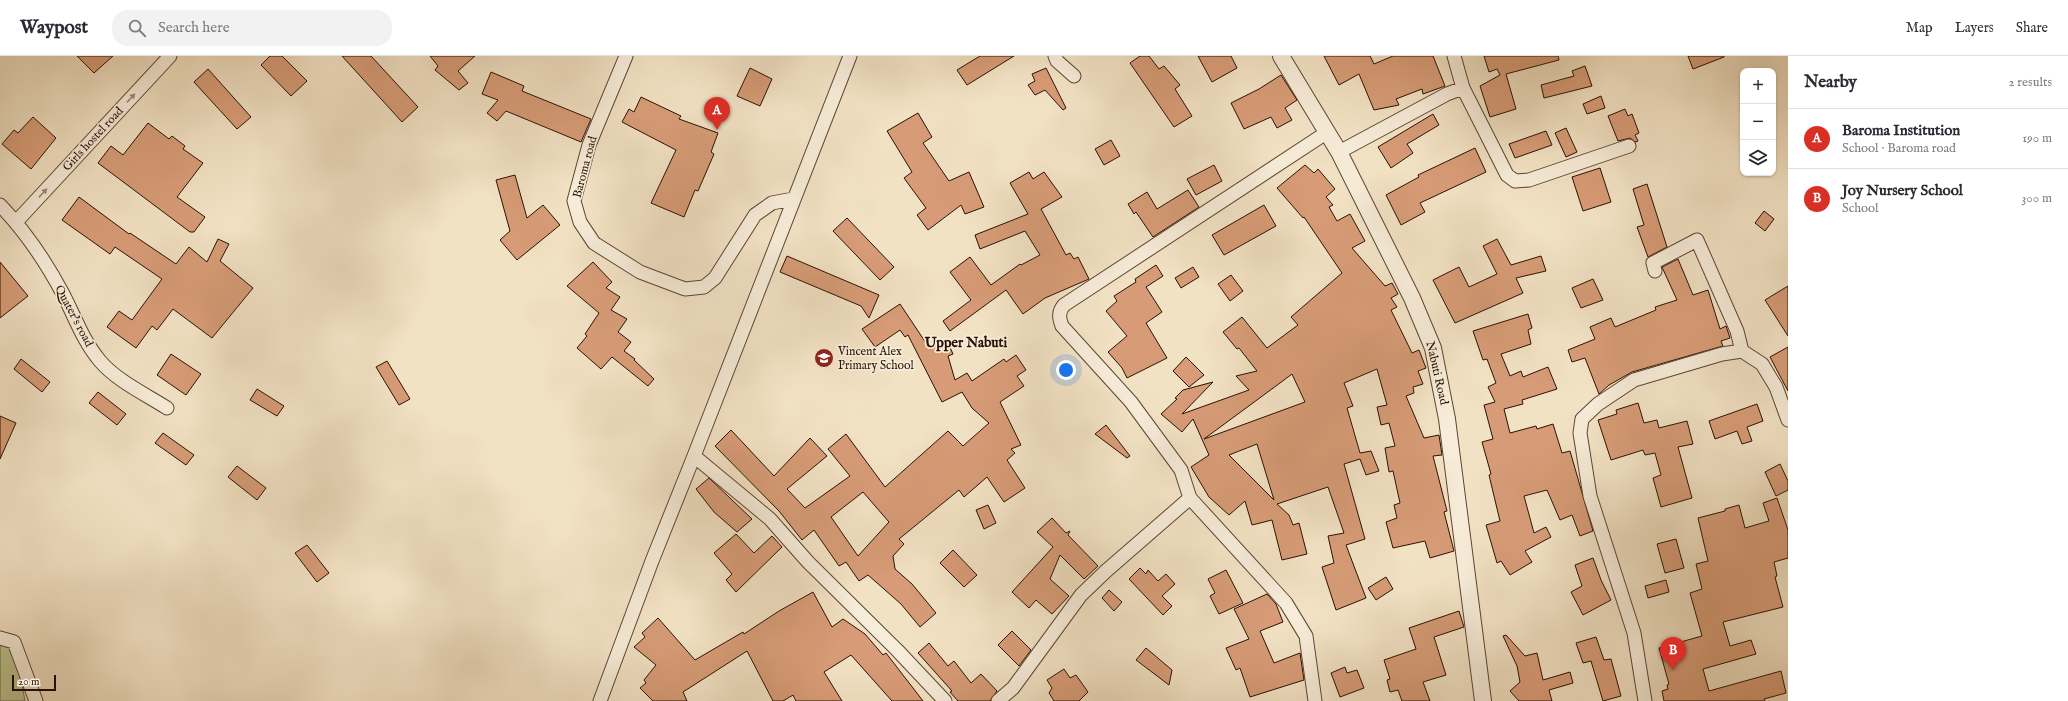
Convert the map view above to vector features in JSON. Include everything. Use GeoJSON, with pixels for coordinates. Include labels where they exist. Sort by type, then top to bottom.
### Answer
{"type":"FeatureCollection","features":[{"type":"Feature","properties":{"kind":"street","name":"Girls hostel road"},"geometry":{"type":"LineString","coordinates":[[16,222],[170,56]]}},
{"type":"Feature","properties":{"kind":"street","name":"Baroma road"},"geometry":{"type":"LineString","coordinates":[[626,56],[589,145],[574,201],[580,222],[594,244],[640,272],[685,289],[704,287],[716,278],[755,215],[772,203],[794,199]]}},
{"type":"Feature","properties":{"kind":"street"},"geometry":{"type":"LineString","coordinates":[[600,701],[652,561],[850,56]]}},
{"type":"Feature","properties":{"kind":"street"},"geometry":{"type":"LineString","coordinates":[[1055,56],[1057,61],[1074,76]]}},
{"type":"Feature","properties":{"kind":"street","name":"Nabuti Road"},"geometry":{"type":"LineString","coordinates":[[1281,56],[1326,133],[1339,152],[1412,298],[1433,348],[1447,419],[1483,701]]}},
{"type":"Feature","properties":{"kind":"street"},"geometry":{"type":"LineString","coordinates":[[1454,56],[1463,88],[1507,175],[1516,181],[1529,180],[1630,146]]}},
{"type":"Feature","properties":{"kind":"street"},"geometry":{"type":"LineString","coordinates":[[1339,152],[1447,94],[1463,88]]}},
{"type":"Feature","properties":{"kind":"street"},"geometry":{"type":"LineString","coordinates":[[1315,701],[1306,636],[1286,603],[1190,498],[1181,470],[1131,402],[1062,326],[1060,310],[1326,133]]}},
{"type":"Feature","properties":{"kind":"street","name":"Quater's road"},"geometry":{"type":"LineString","coordinates":[[0,205],[16,222],[51,274],[89,346],[101,362],[120,378],[167,408]]}},
{"type":"Feature","properties":{"kind":"street"},"geometry":{"type":"LineString","coordinates":[[1655,271],[1653,263],[1697,240],[1737,331],[1742,351]]}},
{"type":"Feature","properties":{"kind":"street"},"geometry":{"type":"LineString","coordinates":[[1645,701],[1634,632],[1590,496],[1580,433],[1582,420],[1598,404],[1634,380],[1722,354],[1742,351],[1762,364],[1776,387],[1788,420]]}},
{"type":"Feature","properties":{"kind":"street"},"geometry":{"type":"LineString","coordinates":[[694,456],[770,519],[808,562],[897,650],[945,701]]}},
{"type":"Feature","properties":{"kind":"street"},"geometry":{"type":"LineString","coordinates":[[998,701],[1013,688],[1081,595],[1106,570],[1190,498]]}},
{"type":"Feature","properties":{"kind":"street"},"geometry":{"type":"LineString","coordinates":[[0,638],[14,642],[36,701]]}},
{"type":"Feature","properties":{"kind":"green space"},"geometry":{"type":"Polygon","coordinates":[[[0,638],[14,642],[25,701],[0,701],[0,638]]]}},
{"type":"Feature","properties":{"kind":"building"},"geometry":{"type":"Polygon","coordinates":[[[77,56],[113,56],[94,73],[77,56]]]}},
{"type":"Feature","properties":{"kind":"building"},"geometry":{"type":"Polygon","coordinates":[[[270,56],[282,56],[307,81],[291,96],[261,65],[270,56]]]}},
{"type":"Feature","properties":{"kind":"building"},"geometry":{"type":"Polygon","coordinates":[[[342,56],[371,56],[418,107],[402,122],[342,56]]]}},
{"type":"Feature","properties":{"kind":"building"},"geometry":{"type":"Polygon","coordinates":[[[430,56],[475,56],[458,71],[468,83],[459,90],[435,70],[438,66],[430,56]]]}},
{"type":"Feature","properties":{"kind":"building"},"geometry":{"type":"Polygon","coordinates":[[[980,56],[1014,56],[967,85],[957,70],[980,56]]]}},
{"type":"Feature","properties":{"kind":"building"},"geometry":{"type":"Polygon","coordinates":[[[1140,56],[1149,56],[1159,69],[1164,66],[1180,85],[1175,89],[1192,116],[1174,127],[1130,63],[1140,56]]]}},
{"type":"Feature","properties":{"kind":"building"},"geometry":{"type":"Polygon","coordinates":[[[1198,56],[1231,56],[1237,68],[1212,82],[1198,56]]]}},
{"type":"Feature","properties":{"kind":"building"},"geometry":{"type":"Polygon","coordinates":[[[1324,56],[1370,56],[1374,64],[1393,56],[1433,56],[1445,86],[1423,94],[1422,89],[1396,99],[1399,105],[1374,110],[1359,74],[1339,85],[1324,56]]]}},
{"type":"Feature","properties":{"kind":"building"},"geometry":{"type":"Polygon","coordinates":[[[1484,56],[1558,56],[1559,60],[1506,74],[1516,109],[1490,117],[1480,86],[1500,75],[1497,69],[1489,72],[1484,56]]]}},
{"type":"Feature","properties":{"kind":"building"},"geometry":{"type":"Polygon","coordinates":[[[1688,56],[1724,56],[1724,57],[1693,69],[1688,56]]]}},
{"type":"Feature","properties":{"kind":"building"},"geometry":{"type":"Polygon","coordinates":[[[1585,66],[1592,86],[1544,98],[1541,85],[1574,76],[1572,71],[1585,66]]]}},
{"type":"Feature","properties":{"kind":"building"},"geometry":{"type":"Polygon","coordinates":[[[750,68],[772,79],[760,106],[737,96],[750,68]]]}},
{"type":"Feature","properties":{"kind":"building"},"geometry":{"type":"Polygon","coordinates":[[[1046,68],[1066,108],[1063,110],[1045,90],[1035,95],[1028,85],[1035,81],[1032,74],[1046,68]]]}},
{"type":"Feature","properties":{"kind":"building"},"geometry":{"type":"Polygon","coordinates":[[[208,69],[251,117],[237,129],[194,82],[208,69]]]}},
{"type":"Feature","properties":{"kind":"building"},"geometry":{"type":"Polygon","coordinates":[[[491,72],[524,86],[522,91],[591,119],[581,142],[506,111],[497,121],[487,113],[498,100],[482,94],[491,72]]]}},
{"type":"Feature","properties":{"kind":"building"},"geometry":{"type":"Polygon","coordinates":[[[1281,75],[1297,100],[1285,108],[1292,120],[1277,128],[1271,117],[1244,129],[1231,103],[1259,89],[1281,75]]]}},
{"type":"Feature","properties":{"kind":"building"},"geometry":{"type":"Polygon","coordinates":[[[1601,96],[1605,108],[1587,114],[1583,104],[1601,96]]]}},
{"type":"Feature","properties":{"kind":"building"},"geometry":{"type":"Polygon","coordinates":[[[641,97],[681,116],[679,119],[718,133],[711,152],[714,154],[698,191],[695,190],[684,217],[651,203],[676,150],[622,122],[629,109],[634,112],[641,97]]]}},
{"type":"Feature","properties":{"kind":"building"},"geometry":{"type":"Polygon","coordinates":[[[1625,109],[1628,116],[1632,114],[1639,133],[1635,135],[1638,141],[1635,142],[1630,138],[1618,141],[1608,116],[1625,109]]]}},
{"type":"Feature","properties":{"kind":"building"},"geometry":{"type":"Polygon","coordinates":[[[918,113],[932,137],[923,143],[949,181],[969,172],[984,207],[965,214],[961,205],[928,230],[917,215],[926,208],[904,178],[912,172],[887,131],[918,113]]]}},
{"type":"Feature","properties":{"kind":"building"},"geometry":{"type":"Polygon","coordinates":[[[1433,114],[1439,125],[1407,144],[1413,153],[1391,168],[1378,147],[1433,114]]]}},
{"type":"Feature","properties":{"kind":"building"},"geometry":{"type":"Polygon","coordinates":[[[33,117],[56,138],[31,169],[2,144],[14,130],[18,133],[33,117]]]}},
{"type":"Feature","properties":{"kind":"building"},"geometry":{"type":"Polygon","coordinates":[[[148,123],[169,139],[172,136],[185,146],[183,149],[203,163],[177,197],[205,217],[194,232],[190,232],[98,163],[111,146],[123,155],[148,123]]]}},
{"type":"Feature","properties":{"kind":"building"},"geometry":{"type":"Polygon","coordinates":[[[1566,128],[1577,152],[1566,157],[1555,133],[1566,128]]]}},
{"type":"Feature","properties":{"kind":"building"},"geometry":{"type":"Polygon","coordinates":[[[1546,131],[1552,145],[1515,158],[1509,144],[1546,131]]]}},
{"type":"Feature","properties":{"kind":"building"},"geometry":{"type":"Polygon","coordinates":[[[1111,140],[1120,156],[1104,165],[1095,149],[1111,140]]]}},
{"type":"Feature","properties":{"kind":"building"},"geometry":{"type":"Polygon","coordinates":[[[1475,148],[1486,172],[1420,203],[1425,212],[1401,225],[1386,195],[1419,177],[1418,175],[1475,148]]]}},
{"type":"Feature","properties":{"kind":"building"},"geometry":{"type":"Polygon","coordinates":[[[1214,165],[1222,181],[1196,195],[1187,179],[1214,165]]]}},
{"type":"Feature","properties":{"kind":"building"},"geometry":{"type":"Polygon","coordinates":[[[1305,165],[1314,173],[1318,169],[1335,189],[1326,197],[1333,205],[1329,207],[1337,221],[1350,214],[1365,241],[1352,248],[1385,286],[1392,283],[1398,294],[1391,298],[1397,307],[1391,310],[1412,353],[1419,350],[1426,368],[1418,371],[1423,384],[1413,387],[1414,393],[1406,396],[1424,438],[1439,435],[1442,455],[1433,456],[1447,511],[1444,512],[1454,551],[1430,558],[1425,541],[1393,548],[1386,522],[1397,518],[1394,505],[1400,503],[1393,471],[1389,472],[1385,448],[1395,446],[1389,423],[1381,425],[1377,407],[1387,405],[1377,369],[1344,383],[1353,406],[1347,408],[1360,453],[1371,451],[1379,471],[1366,475],[1360,459],[1344,464],[1365,539],[1346,545],[1366,598],[1336,610],[1322,567],[1334,563],[1328,536],[1344,533],[1328,487],[1277,504],[1289,515],[1293,525],[1299,523],[1307,554],[1282,560],[1272,520],[1252,525],[1245,501],[1229,515],[1209,497],[1191,467],[1209,455],[1193,419],[1182,432],[1161,414],[1177,399],[1175,398],[1183,390],[1213,382],[1182,414],[1249,390],[1236,376],[1257,371],[1239,348],[1237,349],[1223,332],[1242,317],[1267,348],[1298,325],[1291,317],[1342,273],[1304,217],[1303,218],[1277,188],[1305,165]],[[1292,374],[1280,383],[1204,439],[1305,402],[1292,374]],[[1257,444],[1229,455],[1274,500],[1257,444]]]}},
{"type":"Feature","properties":{"kind":"building"},"geometry":{"type":"Polygon","coordinates":[[[1600,168],[1611,202],[1583,211],[1572,177],[1600,168]]]}},
{"type":"Feature","properties":{"kind":"building"},"geometry":{"type":"Polygon","coordinates":[[[1029,172],[1033,179],[1044,172],[1062,197],[1041,209],[1066,255],[1070,253],[1074,259],[1078,257],[1089,279],[1045,298],[1023,314],[1006,290],[950,331],[943,321],[971,300],[950,272],[970,257],[991,285],[1020,264],[1021,265],[1040,255],[1025,231],[980,249],[975,235],[1028,214],[1010,183],[1029,172]]]}},
{"type":"Feature","properties":{"kind":"building"},"geometry":{"type":"Polygon","coordinates":[[[515,175],[527,218],[543,205],[560,225],[517,260],[500,240],[510,231],[496,180],[515,175]]]}},
{"type":"Feature","properties":{"kind":"building"},"geometry":{"type":"Polygon","coordinates":[[[1647,184],[1667,247],[1648,257],[1637,227],[1644,225],[1633,189],[1647,184]]]}},
{"type":"Feature","properties":{"kind":"building"},"geometry":{"type":"Polygon","coordinates":[[[1188,190],[1199,207],[1153,237],[1136,212],[1134,214],[1128,204],[1147,192],[1157,209],[1188,190]]]}},
{"type":"Feature","properties":{"kind":"building"},"geometry":{"type":"Polygon","coordinates":[[[79,197],[129,234],[130,233],[176,264],[189,247],[207,262],[218,239],[229,244],[220,261],[253,288],[212,338],[173,309],[157,330],[152,326],[136,348],[107,327],[119,311],[132,320],[162,279],[115,247],[110,254],[62,220],[79,197]]]}},
{"type":"Feature","properties":{"kind":"building"},"geometry":{"type":"Polygon","coordinates":[[[1264,205],[1276,226],[1224,255],[1212,235],[1264,205]]]}},
{"type":"Feature","properties":{"kind":"building"},"geometry":{"type":"Polygon","coordinates":[[[1764,211],[1774,219],[1765,231],[1755,223],[1764,211]]]}},
{"type":"Feature","properties":{"kind":"building"},"geometry":{"type":"Polygon","coordinates":[[[847,218],[894,267],[880,280],[833,231],[847,218]]]}},
{"type":"Feature","properties":{"kind":"building"},"geometry":{"type":"Polygon","coordinates":[[[1497,239],[1511,265],[1541,256],[1546,271],[1516,278],[1523,293],[1455,323],[1433,280],[1459,267],[1469,287],[1497,274],[1483,246],[1497,239]]]}},
{"type":"Feature","properties":{"kind":"building"},"geometry":{"type":"Polygon","coordinates":[[[787,256],[879,295],[869,318],[861,306],[780,272],[787,256]]]}},
{"type":"Feature","properties":{"kind":"building"},"geometry":{"type":"Polygon","coordinates":[[[1678,259],[1693,295],[1708,290],[1720,329],[1726,326],[1730,338],[1721,341],[1723,346],[1632,372],[1609,385],[1599,394],[1585,358],[1572,362],[1568,350],[1595,339],[1590,327],[1611,318],[1615,327],[1656,310],[1655,307],[1677,300],[1662,267],[1678,259]]]}},
{"type":"Feature","properties":{"kind":"building"},"geometry":{"type":"Polygon","coordinates":[[[0,262],[28,296],[0,318],[0,262]]]}},
{"type":"Feature","properties":{"kind":"building"},"geometry":{"type":"Polygon","coordinates":[[[593,262],[612,282],[606,288],[620,297],[611,310],[627,319],[618,332],[631,342],[624,351],[635,359],[634,360],[654,379],[648,386],[612,357],[601,369],[577,348],[587,336],[585,334],[599,313],[567,286],[593,262]]]}},
{"type":"Feature","properties":{"kind":"building"},"geometry":{"type":"Polygon","coordinates":[[[1156,265],[1163,276],[1146,287],[1162,312],[1146,323],[1167,358],[1127,378],[1122,368],[1108,352],[1127,336],[1106,311],[1117,301],[1114,296],[1136,282],[1135,279],[1156,265]]]}},
{"type":"Feature","properties":{"kind":"building"},"geometry":{"type":"Polygon","coordinates":[[[1193,267],[1199,277],[1181,288],[1175,278],[1193,267]]]}},
{"type":"Feature","properties":{"kind":"building"},"geometry":{"type":"Polygon","coordinates":[[[1231,275],[1243,291],[1230,301],[1218,284],[1231,275]]]}},
{"type":"Feature","properties":{"kind":"building"},"geometry":{"type":"Polygon","coordinates":[[[1593,279],[1603,300],[1581,308],[1572,288],[1593,279]]]}},
{"type":"Feature","properties":{"kind":"building"},"geometry":{"type":"Polygon","coordinates":[[[1788,286],[1788,336],[1765,300],[1788,286]]]}},
{"type":"Feature","properties":{"kind":"building"},"geometry":{"type":"Polygon","coordinates":[[[900,304],[930,349],[947,341],[953,354],[948,356],[955,380],[967,373],[972,381],[1004,359],[1006,362],[1016,355],[1026,370],[1017,376],[1024,386],[1000,402],[1021,445],[1011,449],[1015,453],[1007,460],[1025,488],[1004,502],[987,477],[964,497],[959,490],[899,539],[904,544],[893,556],[895,569],[912,584],[936,613],[920,627],[901,604],[868,575],[859,581],[846,562],[839,566],[814,530],[802,540],[779,511],[715,446],[731,430],[774,476],[810,438],[827,456],[787,489],[805,508],[850,476],[828,449],[846,434],[885,487],[948,431],[963,446],[989,423],[972,408],[962,392],[942,402],[908,335],[905,337],[900,330],[875,347],[862,329],[900,304]],[[863,492],[831,517],[858,556],[889,522],[863,492]]]}},
{"type":"Feature","properties":{"kind":"building"},"geometry":{"type":"Polygon","coordinates":[[[1528,314],[1532,328],[1528,330],[1531,344],[1501,354],[1510,376],[1521,371],[1523,377],[1548,367],[1557,389],[1522,400],[1523,404],[1504,409],[1510,433],[1536,426],[1537,429],[1553,424],[1562,453],[1570,451],[1593,531],[1580,536],[1572,515],[1560,520],[1547,490],[1524,496],[1534,533],[1546,527],[1551,537],[1525,551],[1532,562],[1510,575],[1501,561],[1497,563],[1486,525],[1500,521],[1489,475],[1491,474],[1482,442],[1493,439],[1484,405],[1495,402],[1488,387],[1496,383],[1487,359],[1483,360],[1473,331],[1528,314]]]}},
{"type":"Feature","properties":{"kind":"building"},"geometry":{"type":"Polygon","coordinates":[[[1788,347],[1788,391],[1770,357],[1788,347]]]}},
{"type":"Feature","properties":{"kind":"building"},"geometry":{"type":"Polygon","coordinates":[[[171,354],[201,374],[186,395],[157,375],[171,354]]]}},
{"type":"Feature","properties":{"kind":"building"},"geometry":{"type":"Polygon","coordinates":[[[1186,357],[1204,375],[1189,387],[1173,371],[1186,357]]]}},
{"type":"Feature","properties":{"kind":"building"},"geometry":{"type":"Polygon","coordinates":[[[21,359],[50,382],[42,392],[14,369],[21,359]]]}},
{"type":"Feature","properties":{"kind":"building"},"geometry":{"type":"Polygon","coordinates":[[[387,361],[410,399],[399,405],[376,367],[387,361]]]}},
{"type":"Feature","properties":{"kind":"building"},"geometry":{"type":"Polygon","coordinates":[[[257,389],[284,406],[277,416],[250,400],[257,389]]]}},
{"type":"Feature","properties":{"kind":"building"},"geometry":{"type":"Polygon","coordinates":[[[98,392],[126,414],[117,425],[89,403],[98,392]]]}},
{"type":"Feature","properties":{"kind":"building"},"geometry":{"type":"Polygon","coordinates":[[[1638,403],[1644,423],[1657,420],[1659,428],[1687,421],[1693,444],[1678,447],[1692,498],[1661,507],[1653,478],[1661,475],[1655,453],[1645,455],[1643,450],[1611,460],[1598,420],[1617,414],[1616,410],[1638,403]]]}},
{"type":"Feature","properties":{"kind":"building"},"geometry":{"type":"Polygon","coordinates":[[[1757,404],[1763,421],[1747,427],[1752,441],[1742,444],[1737,431],[1715,439],[1709,421],[1757,404]]]}},
{"type":"Feature","properties":{"kind":"building"},"geometry":{"type":"Polygon","coordinates":[[[0,416],[16,423],[0,459],[0,416]]]}},
{"type":"Feature","properties":{"kind":"building"},"geometry":{"type":"Polygon","coordinates":[[[1106,425],[1130,456],[1127,458],[1095,434],[1106,425]]]}},
{"type":"Feature","properties":{"kind":"building"},"geometry":{"type":"Polygon","coordinates":[[[163,433],[194,455],[186,465],[155,443],[163,433]]]}},
{"type":"Feature","properties":{"kind":"building"},"geometry":{"type":"Polygon","coordinates":[[[1780,464],[1788,481],[1788,490],[1776,496],[1765,472],[1780,464]]]}},
{"type":"Feature","properties":{"kind":"building"},"geometry":{"type":"Polygon","coordinates":[[[237,466],[266,488],[257,500],[228,477],[237,466]]]}},
{"type":"Feature","properties":{"kind":"building"},"geometry":{"type":"Polygon","coordinates":[[[709,478],[752,519],[737,532],[714,512],[696,489],[709,478]]]}},
{"type":"Feature","properties":{"kind":"building"},"geometry":{"type":"Polygon","coordinates":[[[1777,498],[1788,530],[1788,558],[1774,562],[1777,576],[1775,577],[1783,607],[1723,622],[1730,646],[1751,640],[1756,654],[1703,669],[1709,691],[1781,671],[1786,693],[1764,699],[1765,701],[1664,701],[1662,691],[1668,689],[1667,685],[1669,684],[1659,648],[1702,636],[1690,593],[1702,589],[1696,564],[1708,561],[1698,518],[1725,511],[1725,509],[1739,505],[1745,528],[1769,521],[1763,503],[1777,498]]]}},
{"type":"Feature","properties":{"kind":"building"},"geometry":{"type":"Polygon","coordinates":[[[988,505],[996,523],[984,529],[976,510],[988,505]]]}},
{"type":"Feature","properties":{"kind":"building"},"geometry":{"type":"Polygon","coordinates":[[[1052,518],[1066,533],[1070,531],[1068,535],[1098,566],[1084,579],[1060,555],[1050,579],[1069,596],[1052,614],[1036,600],[1029,608],[1012,592],[1053,547],[1037,532],[1052,518]]]}},
{"type":"Feature","properties":{"kind":"building"},"geometry":{"type":"Polygon","coordinates":[[[736,534],[754,553],[772,536],[782,547],[736,592],[726,580],[732,574],[714,553],[736,534]]]}},
{"type":"Feature","properties":{"kind":"building"},"geometry":{"type":"Polygon","coordinates":[[[1676,539],[1684,568],[1665,573],[1657,544],[1676,539]]]}},
{"type":"Feature","properties":{"kind":"building"},"geometry":{"type":"Polygon","coordinates":[[[307,545],[329,573],[317,582],[295,553],[307,545]]]}},
{"type":"Feature","properties":{"kind":"building"},"geometry":{"type":"Polygon","coordinates":[[[953,550],[977,575],[964,587],[940,563],[953,550]]]}},
{"type":"Feature","properties":{"kind":"building"},"geometry":{"type":"Polygon","coordinates":[[[1593,558],[1601,580],[1611,600],[1583,615],[1571,592],[1582,586],[1575,565],[1593,558]]]}},
{"type":"Feature","properties":{"kind":"building"},"geometry":{"type":"Polygon","coordinates":[[[1140,568],[1146,574],[1148,570],[1158,581],[1166,574],[1175,584],[1162,596],[1172,606],[1163,615],[1129,579],[1140,568]]]}},
{"type":"Feature","properties":{"kind":"building"},"geometry":{"type":"Polygon","coordinates":[[[1226,570],[1243,603],[1219,614],[1210,596],[1215,593],[1208,579],[1226,570]]]}},
{"type":"Feature","properties":{"kind":"building"},"geometry":{"type":"Polygon","coordinates":[[[1386,577],[1393,589],[1376,600],[1368,588],[1386,577]]]}},
{"type":"Feature","properties":{"kind":"building"},"geometry":{"type":"Polygon","coordinates":[[[1666,580],[1669,592],[1648,598],[1645,586],[1666,580]]]}},
{"type":"Feature","properties":{"kind":"building"},"geometry":{"type":"Polygon","coordinates":[[[1109,590],[1122,602],[1114,611],[1102,598],[1109,590]]]}},
{"type":"Feature","properties":{"kind":"building"},"geometry":{"type":"Polygon","coordinates":[[[813,592],[832,627],[843,619],[865,634],[883,655],[886,653],[923,701],[892,701],[851,655],[824,672],[842,701],[796,701],[793,695],[783,701],[773,701],[747,651],[683,692],[687,701],[653,701],[640,688],[646,683],[644,680],[656,665],[634,647],[645,637],[642,633],[658,618],[695,660],[743,632],[744,634],[779,611],[813,592]]]}},
{"type":"Feature","properties":{"kind":"building"},"geometry":{"type":"Polygon","coordinates":[[[1267,594],[1276,604],[1283,622],[1260,631],[1274,663],[1300,653],[1304,680],[1250,697],[1240,668],[1236,670],[1226,648],[1249,639],[1234,609],[1267,594]]]}},
{"type":"Feature","properties":{"kind":"building"},"geometry":{"type":"Polygon","coordinates":[[[1459,611],[1464,627],[1434,637],[1446,675],[1423,682],[1430,701],[1402,701],[1398,690],[1390,692],[1387,680],[1390,679],[1384,660],[1416,649],[1409,628],[1459,611]]]}},
{"type":"Feature","properties":{"kind":"building"},"geometry":{"type":"Polygon","coordinates":[[[1012,631],[1031,650],[1019,666],[998,645],[1012,631]]]}},
{"type":"Feature","properties":{"kind":"building"},"geometry":{"type":"Polygon","coordinates":[[[1506,635],[1525,656],[1537,653],[1543,680],[1570,672],[1573,683],[1549,690],[1552,701],[1519,701],[1510,691],[1520,682],[1517,666],[1503,636],[1506,635]]]}},
{"type":"Feature","properties":{"kind":"building"},"geometry":{"type":"Polygon","coordinates":[[[1596,637],[1604,660],[1611,659],[1621,696],[1603,701],[1591,661],[1583,663],[1576,643],[1596,637]]]}},
{"type":"Feature","properties":{"kind":"building"},"geometry":{"type":"Polygon","coordinates":[[[929,643],[948,666],[954,661],[971,683],[981,674],[997,691],[990,701],[958,701],[950,692],[952,691],[918,653],[929,643]]]}},
{"type":"Feature","properties":{"kind":"building"},"geometry":{"type":"Polygon","coordinates":[[[1146,648],[1172,670],[1169,685],[1136,660],[1146,648]]]}},
{"type":"Feature","properties":{"kind":"building"},"geometry":{"type":"Polygon","coordinates":[[[1345,667],[1347,673],[1357,670],[1364,688],[1340,697],[1331,673],[1345,667]]]}},
{"type":"Feature","properties":{"kind":"building"},"geometry":{"type":"Polygon","coordinates":[[[1064,669],[1070,678],[1076,675],[1088,692],[1079,701],[1054,701],[1049,693],[1052,688],[1047,680],[1064,669]]]}},
{"type":"Feature","properties":{"kind":"place","name":"Baroma Institution"},"geometry":{"type":"Point","coordinates":[717,130]}},
{"type":"Feature","properties":{"kind":"place","name":"Vincent Alex Primary School"},"geometry":{"type":"Point","coordinates":[824,358]}},
{"type":"Feature","properties":{"kind":"place","name":"Joy Nursery School"},"geometry":{"type":"Point","coordinates":[1673,670]}},
{"type":"Feature","properties":{"kind":"district","name":"Upper Nabuti"},"geometry":{"type":"Point","coordinates":[966,343]}}]}
